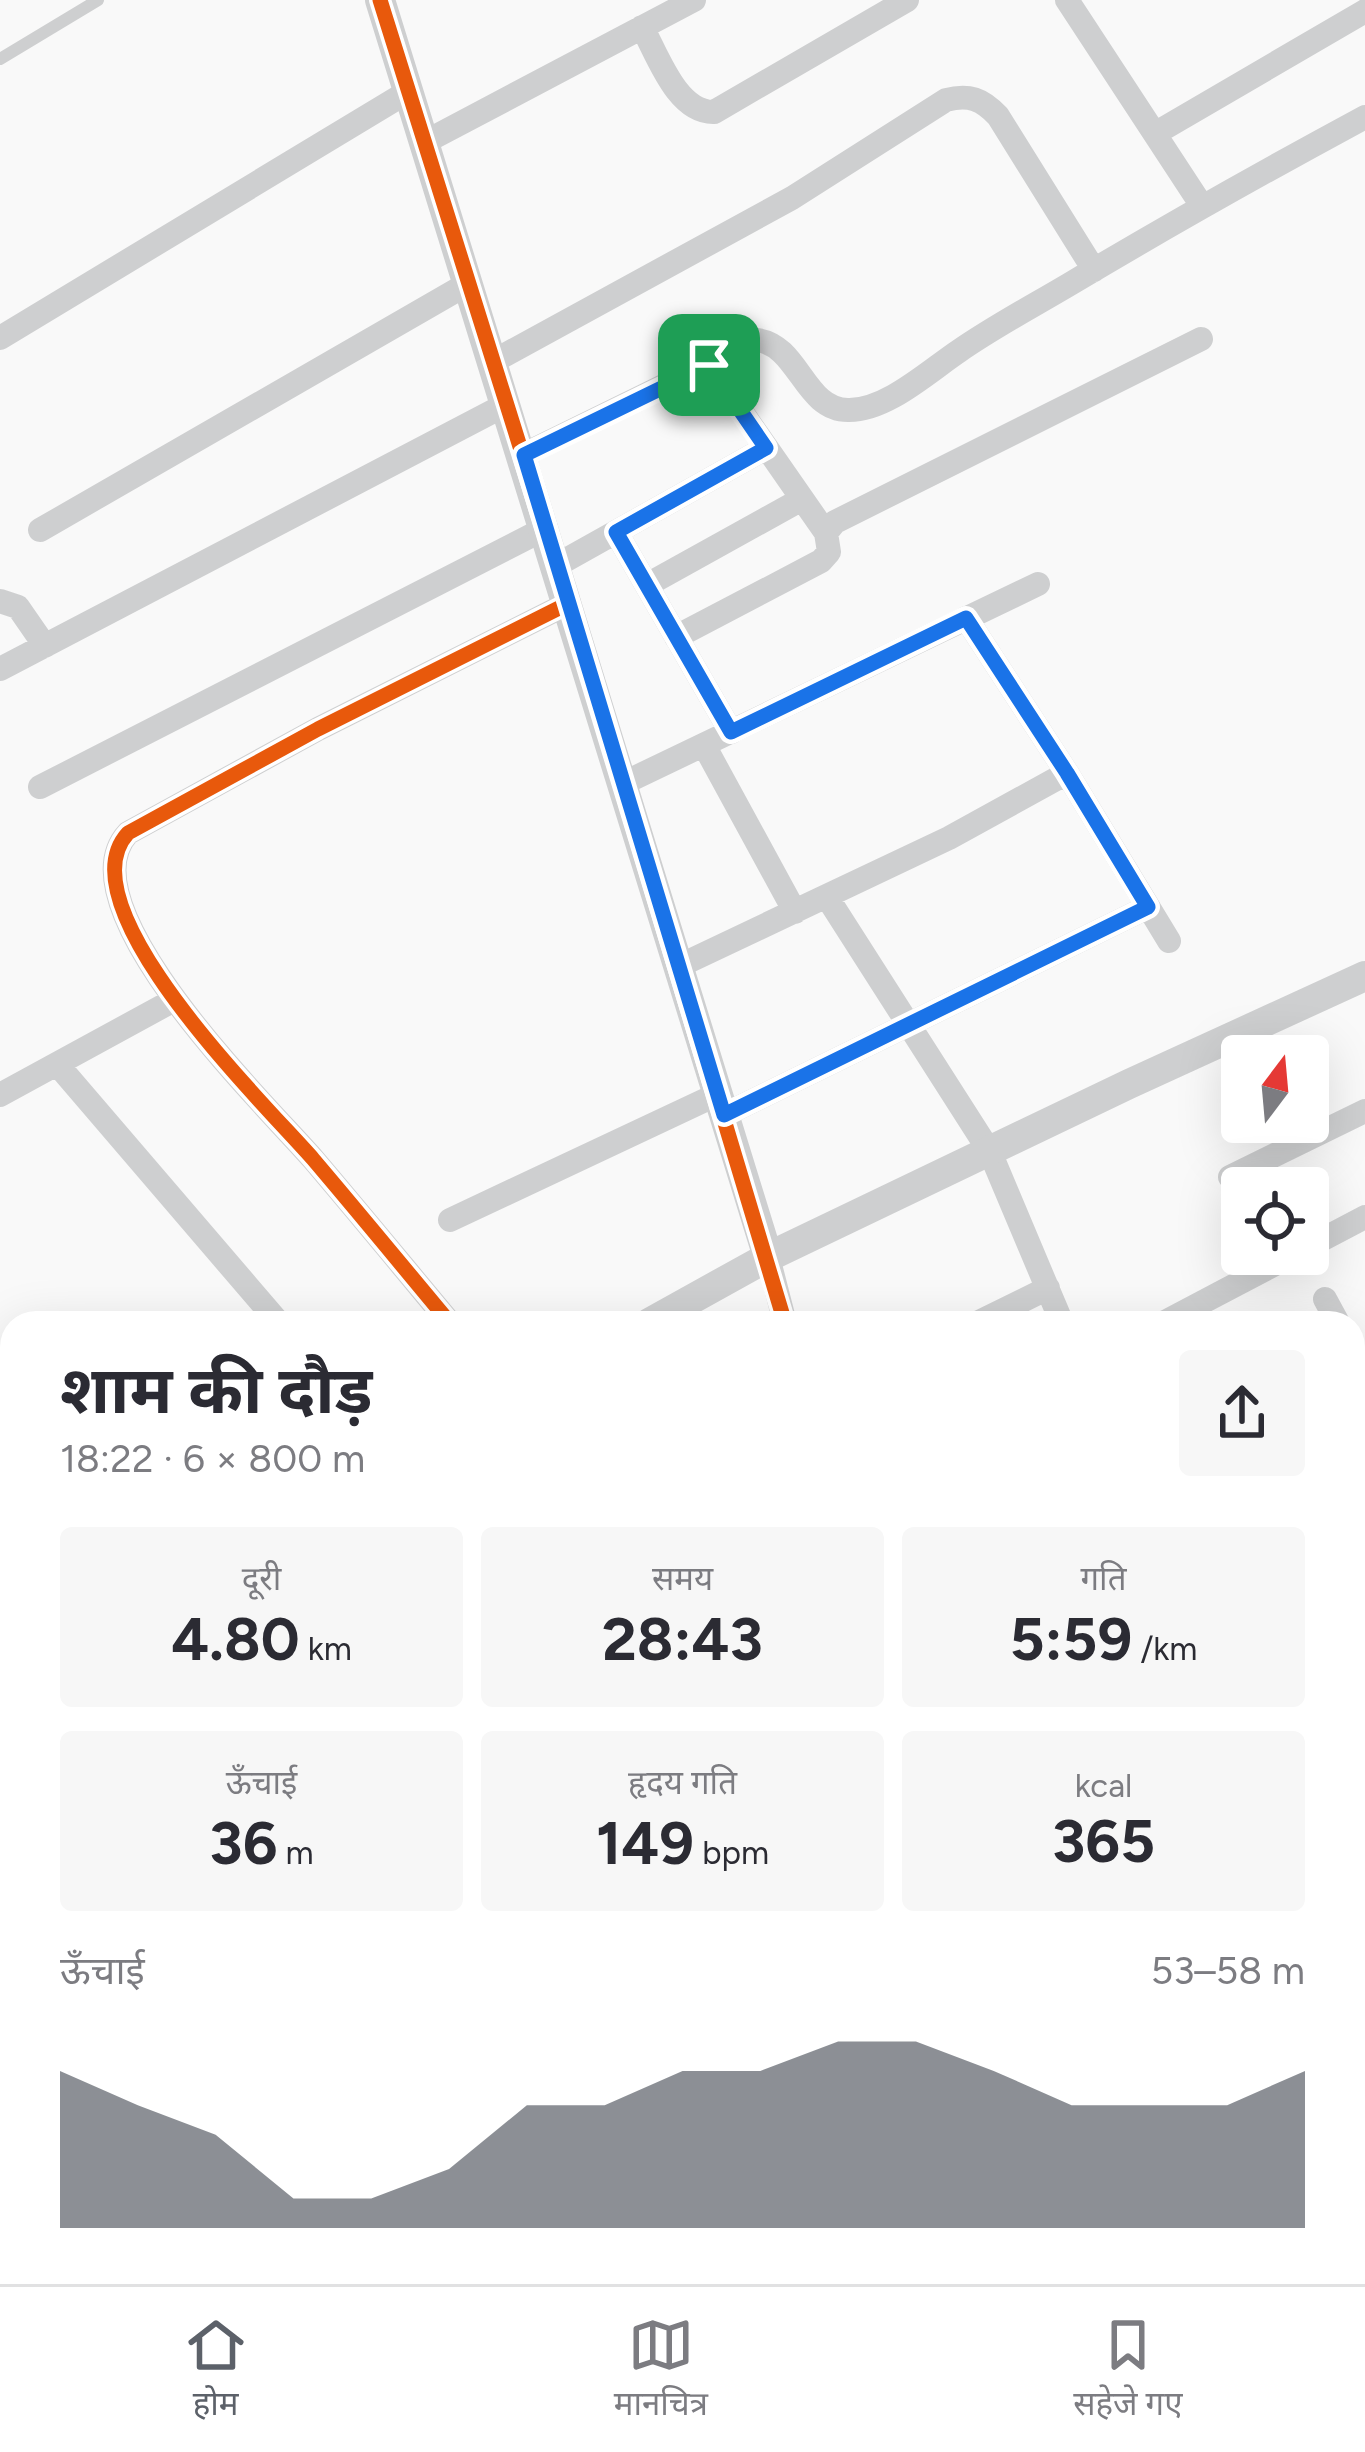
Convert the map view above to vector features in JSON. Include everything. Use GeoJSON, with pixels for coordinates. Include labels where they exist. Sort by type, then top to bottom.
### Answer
{"type":"FeatureCollection","features":[{"type":"Feature","properties":{"kind":"street"},"geometry":{"type":"LineString","coordinates":[[380,0],[524,455],[782,1311]]}},
{"type":"Feature","properties":{"kind":"street"},"geometry":{"type":"LineString","coordinates":[[425,142],[694,0]]}},
{"type":"Feature","properties":{"kind":"street"},"geometry":{"type":"LineString","coordinates":[[642,27],[687,103],[700,113],[714,112],[908,0]]}},
{"type":"Feature","properties":{"kind":"street"},"geometry":{"type":"LineString","coordinates":[[1067,0],[1202,206]]}},
{"type":"Feature","properties":{"kind":"street"},"geometry":{"type":"LineString","coordinates":[[1156,133],[1365,11]]}},
{"type":"Feature","properties":{"kind":"street"},"geometry":{"type":"LineString","coordinates":[[0,338],[409,91]]}},
{"type":"Feature","properties":{"kind":"street"},"geometry":{"type":"LineString","coordinates":[[494,361],[792,197],[946,100],[961,96],[986,103],[998,116],[1094,270]]}},
{"type":"Feature","properties":{"kind":"street"},"geometry":{"type":"LineString","coordinates":[[524,455],[747,345],[766,341],[834,409],[861,410],[1202,206],[1365,117]]}},
{"type":"Feature","properties":{"kind":"street"},"geometry":{"type":"LineString","coordinates":[[40,530],[469,283]]}},
{"type":"Feature","properties":{"kind":"street"},"geometry":{"type":"LineString","coordinates":[[826,532],[835,522],[1201,339]]}},
{"type":"Feature","properties":{"kind":"street"},"geometry":{"type":"LineString","coordinates":[[676,637],[830,552],[826,532],[709,365]]}},
{"type":"Feature","properties":{"kind":"street"},"geometry":{"type":"LineString","coordinates":[[0,669],[507,404]]}},
{"type":"Feature","properties":{"kind":"street"},"geometry":{"type":"LineString","coordinates":[[557,566],[766,448]]}},
{"type":"Feature","properties":{"kind":"street"},"geometry":{"type":"LineString","coordinates":[[646,585],[802,499]]}},
{"type":"Feature","properties":{"kind":"street"},"geometry":{"type":"LineString","coordinates":[[40,787],[546,528]]}},
{"type":"Feature","properties":{"kind":"street"},"geometry":{"type":"LineString","coordinates":[[616,532],[731,732]]}},
{"type":"Feature","properties":{"kind":"street"},"geometry":{"type":"LineString","coordinates":[[623,783],[1038,584]]}},
{"type":"Feature","properties":{"kind":"street"},"geometry":{"type":"LineString","coordinates":[[0,601],[18,607],[45,646]]}},
{"type":"Feature","properties":{"kind":"street"},"geometry":{"type":"LineString","coordinates":[[440,1311],[174,1000],[136,940],[113,878],[113,858],[128,832],[318,729],[569,603]]}},
{"type":"Feature","properties":{"kind":"street"},"geometry":{"type":"LineString","coordinates":[[966,618],[1168,941]]}},
{"type":"Feature","properties":{"kind":"street"},"geometry":{"type":"LineString","coordinates":[[704,745],[795,912]]}},
{"type":"Feature","properties":{"kind":"street"},"geometry":{"type":"LineString","coordinates":[[680,966],[949,838],[1067,773]]}},
{"type":"Feature","properties":{"kind":"street"},"geometry":{"type":"LineString","coordinates":[[827,897],[989,1152],[1057,1311]]}},
{"type":"Feature","properties":{"kind":"street"},"geometry":{"type":"LineString","coordinates":[[450,1220],[910,1024],[1148,907]]}},
{"type":"Feature","properties":{"kind":"street"},"geometry":{"type":"LineString","coordinates":[[671,1311],[768,1257],[1365,976]]}},
{"type":"Feature","properties":{"kind":"street"},"geometry":{"type":"LineString","coordinates":[[0,1095],[174,1000]]}},
{"type":"Feature","properties":{"kind":"street"},"geometry":{"type":"LineString","coordinates":[[57,1064],[269,1311]]}},
{"type":"Feature","properties":{"kind":"street"},"geometry":{"type":"LineString","coordinates":[[1250,1167],[1365,1111]]}},
{"type":"Feature","properties":{"kind":"street"},"geometry":{"type":"LineString","coordinates":[[1329,1235],[1365,1217]]}},
{"type":"Feature","properties":{"kind":"street"},"geometry":{"type":"LineString","coordinates":[[1185,1311],[1254,1275]]}},
{"type":"Feature","properties":{"kind":"street"},"geometry":{"type":"LineString","coordinates":[[1001,1311],[1048,1288]]}},
{"type":"Feature","properties":{"kind":"street"},"geometry":{"type":"LineString","coordinates":[[1325,1299],[1332,1311]]}},
{"type":"Feature","properties":{"kind":"lane"},"geometry":{"type":"LineString","coordinates":[[0,59],[98,0]]}},
{"type":"Feature","properties":{"kind":"cycle path"},"geometry":{"type":"LineString","coordinates":[[380,0],[569,603],[781,1311]]}},
{"type":"Feature","properties":{"kind":"cycle path"},"geometry":{"type":"LineString","coordinates":[[440,1311],[177,1003],[144,954],[122,907],[115,866],[128,833],[318,729],[569,603]]}},
{"type":"Feature","properties":{"kind":"route"},"geometry":{"type":"LineString","coordinates":[[709,365],[766,448],[616,532],[731,732],[966,618],[1148,907],[724,1115],[524,455],[709,365]]}}]}
